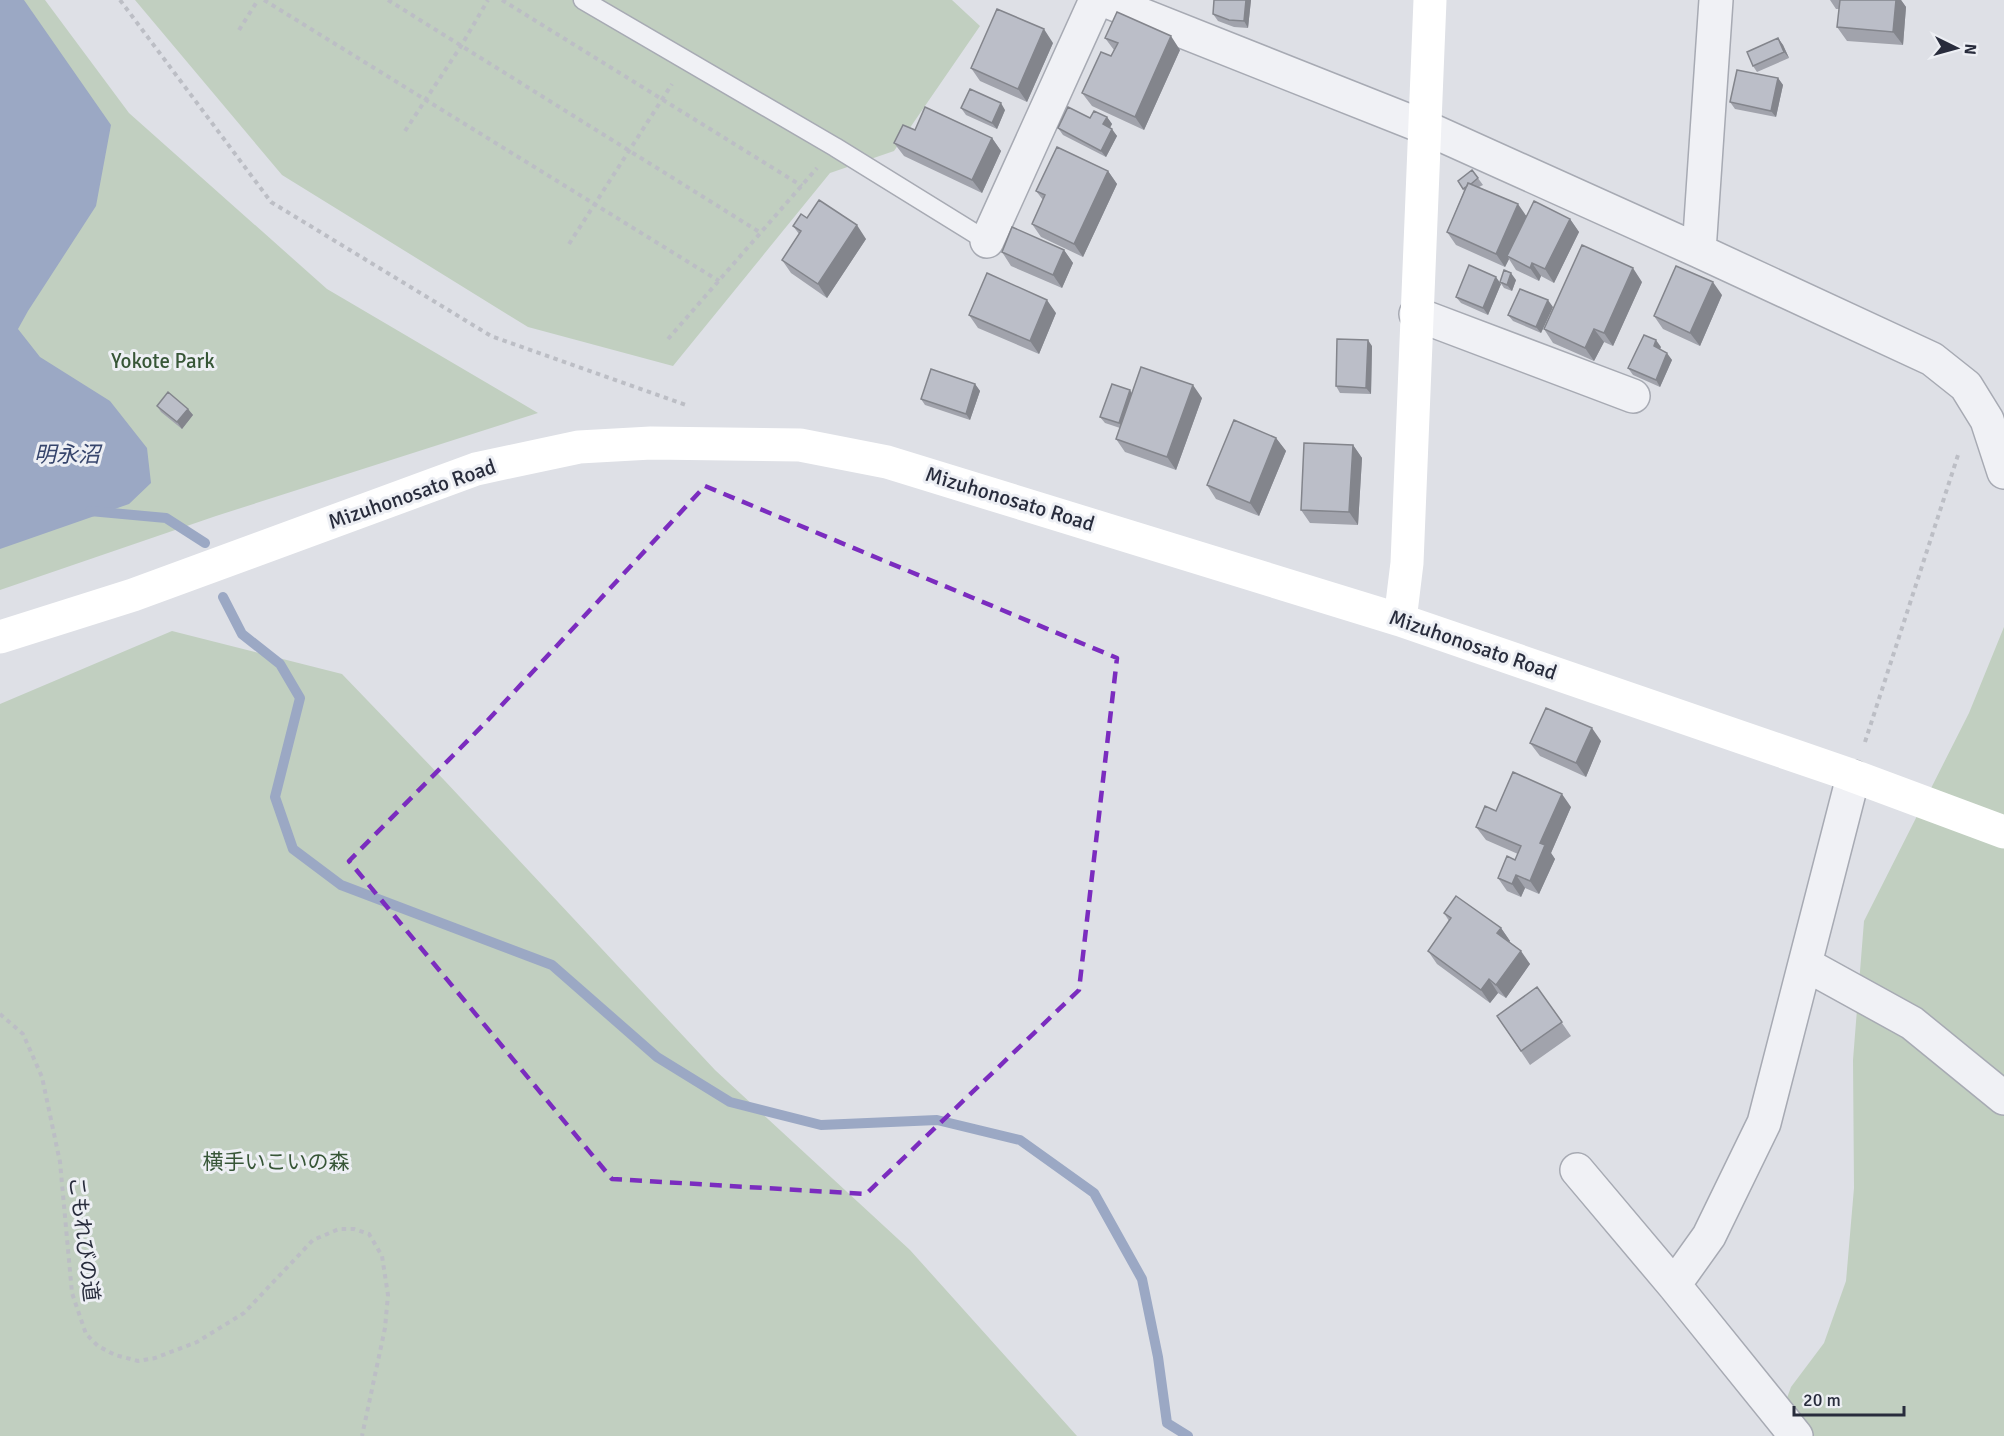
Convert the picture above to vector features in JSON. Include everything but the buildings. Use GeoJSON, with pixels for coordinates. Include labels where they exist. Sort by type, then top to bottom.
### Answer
{"type":"FeatureCollection","features":[{"type":"Feature","properties":{"kind":"street"},"geometry":{"type":"LineString","coordinates":[[987,241],[1096,0]]}},
{"type":"Feature","properties":{"kind":"street"},"geometry":{"type":"LineString","coordinates":[[1104,0],[1424,127],[1699,251],[1932,360],[1966,386],[1987,420],[2004,472]]}},
{"type":"Feature","properties":{"kind":"street"},"geometry":{"type":"LineString","coordinates":[[1400,620],[1407,563],[1430,0]]}},
{"type":"Feature","properties":{"kind":"street"},"geometry":{"type":"LineString","coordinates":[[1699,251],[1716,0]]}},
{"type":"Feature","properties":{"kind":"street"},"geometry":{"type":"LineString","coordinates":[[1416,314],[1633,396]]}},
{"type":"Feature","properties":{"kind":"street","name":"Mizuhonosato Road"},"geometry":{"type":"LineString","coordinates":[[0,637],[133,595],[476,469],[579,447],[651,443],[800,445],[887,462],[1400,620],[1854,777],[2004,832]]}},
{"type":"Feature","properties":{"kind":"street"},"geometry":{"type":"LineString","coordinates":[[1674,1286],[1709,1236],[1764,1123],[1854,777]]}},
{"type":"Feature","properties":{"kind":"street"},"geometry":{"type":"LineString","coordinates":[[1805,964],[1912,1023],[2004,1098]]}},
{"type":"Feature","properties":{"kind":"street"},"geometry":{"type":"LineString","coordinates":[[1577,1170],[1796,1436]]}},
{"type":"Feature","properties":{"kind":"lane"},"geometry":{"type":"LineString","coordinates":[[583,0],[835,147],[987,241]]}},
{"type":"Feature","properties":{"kind":"path"},"geometry":{"type":"LineString","coordinates":[[120,0],[271,202],[491,336],[690,406]]}},
{"type":"Feature","properties":{"kind":"path"},"geometry":{"type":"LineString","coordinates":[[238,30],[258,0]]}},
{"type":"Feature","properties":{"kind":"path"},"geometry":{"type":"LineString","coordinates":[[264,0],[719,280]]}},
{"type":"Feature","properties":{"kind":"path"},"geometry":{"type":"LineString","coordinates":[[388,0],[761,233]]}},
{"type":"Feature","properties":{"kind":"path"},"geometry":{"type":"LineString","coordinates":[[405,130],[461,46],[488,0]]}},
{"type":"Feature","properties":{"kind":"path"},"geometry":{"type":"LineString","coordinates":[[502,0],[802,186]]}},
{"type":"Feature","properties":{"kind":"path"},"geometry":{"type":"LineString","coordinates":[[569,244],[663,100],[686,60]]}},
{"type":"Feature","properties":{"kind":"path"},"geometry":{"type":"LineString","coordinates":[[668,339],[835,147]]}},
{"type":"Feature","properties":{"kind":"path"},"geometry":{"type":"LineString","coordinates":[[1854,777],[1975,400]]}},
{"type":"Feature","properties":{"kind":"path","name":"こもれびの道"},"geometry":{"type":"LineString","coordinates":[[0,1014],[23,1034],[42,1077],[60,1162],[72,1293],[86,1334],[98,1346],[115,1355],[138,1361],[156,1358],[197,1342],[244,1313],[313,1240],[339,1229],[354,1229],[369,1234],[382,1256],[388,1295],[385,1328],[362,1436]]}},
{"type":"Feature","properties":{"kind":"highlighted area"},"geometry":{"type":"Polygon","coordinates":[[[705,486],[1117,658],[1079,990],[866,1194],[612,1179],[349,861],[488,720],[705,486]]]}},
{"type":"Feature","properties":{"kind":"green space","name":"Yokote Park"},"geometry":{"type":"Polygon","coordinates":[[[0,0],[45,0],[129,113],[327,289],[538,413],[216,516],[0,590],[0,0]]]}},
{"type":"Feature","properties":{"kind":"green space"},"geometry":{"type":"Polygon","coordinates":[[[135,0],[952,0],[980,26],[894,151],[830,173],[673,366],[528,327],[282,175],[135,0]]]}},
{"type":"Feature","properties":{"kind":"green space"},"geometry":{"type":"Polygon","coordinates":[[[2004,627],[2004,1436],[1773,1436],[1791,1387],[1824,1343],[1846,1281],[1854,1188],[1853,1060],[1864,921],[1969,713],[2004,627]]]}},
{"type":"Feature","properties":{"kind":"green space","name":"横手いこいの森"},"geometry":{"type":"Polygon","coordinates":[[[172,631],[342,674],[715,1070],[910,1250],[1077,1436],[0,1436],[0,704],[172,631]]]}},
{"type":"Feature","properties":{"kind":"water","name":"明永沼"},"geometry":{"type":"Polygon","coordinates":[[[0,0],[24,0],[111,125],[96,206],[18,329],[40,357],[110,401],[147,448],[151,483],[129,504],[0,549],[0,0]]]}},
{"type":"Feature","properties":{"kind":"waterway"},"geometry":{"type":"LineString","coordinates":[[90,511],[166,518],[205,543]]}},
{"type":"Feature","properties":{"kind":"waterway"},"geometry":{"type":"LineString","coordinates":[[223,597],[242,634],[280,664],[300,698],[275,797],[293,849],[341,885],[552,965],[657,1057],[730,1102],[821,1125],[937,1120],[1020,1140],[1094,1193],[1142,1279],[1158,1357],[1167,1423],[1188,1436]]}}]}
